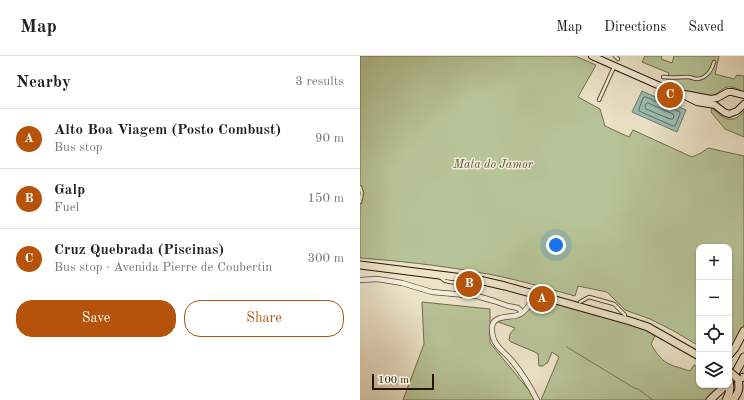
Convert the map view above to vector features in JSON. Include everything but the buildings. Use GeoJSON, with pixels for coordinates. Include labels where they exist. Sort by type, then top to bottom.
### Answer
{"type":"FeatureCollection","features":[{"type":"Feature","properties":{"kind":"main road"},"geometry":{"type":"LineString","coordinates":[[360,261],[479,276],[504,281],[625,315],[669,333],[696,350]]}},
{"type":"Feature","properties":{"kind":"main road"},"geometry":{"type":"LineString","coordinates":[[360,265],[485,282],[534,294],[648,327],[696,354]]}},
{"type":"Feature","properties":{"kind":"main road"},"geometry":{"type":"LineString","coordinates":[[732,352],[744,331]]}},
{"type":"Feature","properties":{"kind":"main road"},"geometry":{"type":"LineString","coordinates":[[732,379],[744,357]]}},
{"type":"Feature","properties":{"kind":"main road"},"geometry":{"type":"LineString","coordinates":[[734,400],[738,394],[740,379]]}},
{"type":"Feature","properties":{"kind":"main road"},"geometry":{"type":"LineString","coordinates":[[710,400],[724,388]]}},
{"type":"Feature","properties":{"kind":"main road"},"geometry":{"type":"LineString","coordinates":[[726,400],[730,394],[729,388]]}},
{"type":"Feature","properties":{"kind":"main road"},"geometry":{"type":"LineString","coordinates":[[734,400],[744,391]]}},
{"type":"Feature","properties":{"kind":"street"},"geometry":{"type":"LineString","coordinates":[[592,56],[679,92],[711,100],[730,92],[744,95]]}},
{"type":"Feature","properties":{"kind":"street"},"geometry":{"type":"LineString","coordinates":[[679,92],[697,102],[715,104],[727,113],[732,114],[739,110],[744,104]]}},
{"type":"Feature","properties":{"kind":"street"},"geometry":{"type":"LineString","coordinates":[[735,93],[741,100],[739,110]]}},
{"type":"Feature","properties":{"kind":"street"},"geometry":{"type":"LineString","coordinates":[[722,110],[720,102],[723,95]]}},
{"type":"Feature","properties":{"kind":"street"},"geometry":{"type":"LineString","coordinates":[[360,280],[377,279],[432,292],[477,296],[518,308],[522,312]]}},
{"type":"Feature","properties":{"kind":"street"},"geometry":{"type":"LineString","coordinates":[[534,294],[532,301],[522,312],[516,316],[495,320],[492,333],[496,343],[525,379],[537,400]]}},
{"type":"Feature","properties":{"kind":"lane"},"geometry":{"type":"LineString","coordinates":[[615,56],[618,59]]}},
{"type":"Feature","properties":{"kind":"lane"},"geometry":{"type":"LineString","coordinates":[[663,77],[688,77],[697,79],[710,71],[714,62]]}},
{"type":"Feature","properties":{"kind":"lane"},"geometry":{"type":"LineString","coordinates":[[599,100],[615,66]]}},
{"type":"Feature","properties":{"kind":"lane"},"geometry":{"type":"LineString","coordinates":[[360,187],[362,193],[360,202]]}},
{"type":"Feature","properties":{"kind":"green space","name":"Mata do Jamor"},"geometry":{"type":"Polygon","coordinates":[[[360,56],[575,56],[596,65],[578,97],[600,109],[605,126],[629,137],[633,130],[692,157],[708,148],[744,156],[744,325],[732,349],[732,244],[696,244],[696,344],[650,319],[625,310],[607,292],[578,286],[575,296],[526,282],[488,274],[433,265],[360,258],[360,56]]]}},
{"type":"Feature","properties":{"kind":"green space"},"geometry":{"type":"Polygon","coordinates":[[[645,56],[662,56],[661,59],[672,63],[674,56],[719,56],[715,74],[734,79],[737,75],[744,76],[744,92],[732,87],[726,87],[716,94],[710,96],[700,96],[681,90],[665,84],[669,73],[642,62],[645,56]]]}},
{"type":"Feature","properties":{"kind":"green space"},"geometry":{"type":"Polygon","coordinates":[[[712,108],[722,116],[729,119],[740,116],[744,111],[744,137],[725,129],[711,112],[712,108]]]}},
{"type":"Feature","properties":{"kind":"green space"},"geometry":{"type":"Polygon","coordinates":[[[536,299],[569,306],[640,327],[656,334],[651,344],[659,356],[667,363],[690,371],[694,365],[696,366],[696,388],[719,388],[706,400],[541,400],[559,357],[552,352],[548,362],[543,366],[539,366],[538,354],[509,340],[510,334],[515,328],[498,322],[501,319],[522,316],[536,299]]]}},
{"type":"Feature","properties":{"kind":"green space"},"geometry":{"type":"Polygon","coordinates":[[[422,302],[490,309],[490,343],[537,400],[403,400],[424,344],[422,302]]]}},
{"type":"Feature","properties":{"kind":"water"},"geometry":{"type":"Polygon","coordinates":[[[642,91],[686,110],[677,132],[632,112],[642,91]]]}},
{"type":"Feature","properties":{"kind":"waterway"},"geometry":{"type":"LineString","coordinates":[[567,347],[638,389],[653,400]]}},
{"type":"Feature","properties":{"kind":"place","name":"Cruz Quebrada (Piscinas)"},"geometry":{"type":"Point","coordinates":[670,95]}},
{"type":"Feature","properties":{"kind":"place","name":"Galp"},"geometry":{"type":"Point","coordinates":[469,284]}},
{"type":"Feature","properties":{"kind":"place","name":"Alto Boa Viagem (Posto Combust)"},"geometry":{"type":"Point","coordinates":[542,299]}}]}
